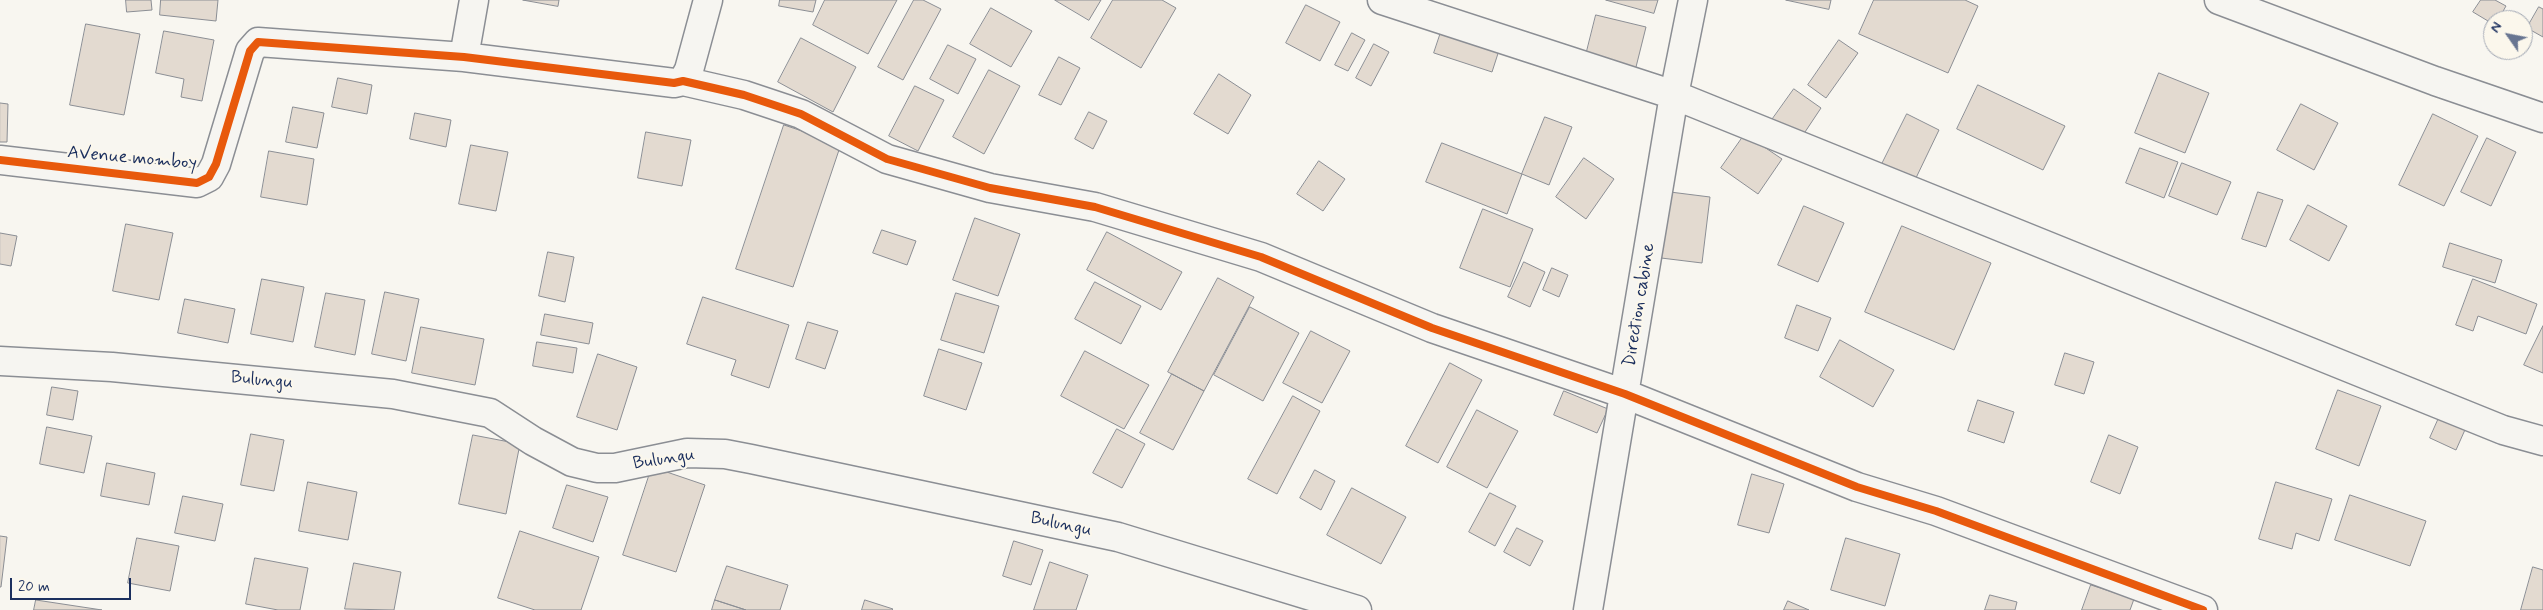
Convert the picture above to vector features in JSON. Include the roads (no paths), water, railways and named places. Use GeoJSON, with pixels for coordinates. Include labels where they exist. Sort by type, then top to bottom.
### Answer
{"type":"FeatureCollection","features":[{"type":"Feature","properties":{"kind":"street"},"geometry":{"type":"LineString","coordinates":[[474,0],[464,57],[674,83],[683,81],[752,98],[801,114],[887,159],[990,188],[1095,207],[1261,257],[1432,328],[1626,394],[1857,487],[1936,511],[2202,610]]}},
{"type":"Feature","properties":{"kind":"street"},"geometry":{"type":"LineString","coordinates":[[683,81],[689,70],[708,0]]}},
{"type":"Feature","properties":{"kind":"street"},"geometry":{"type":"LineString","coordinates":[[1382,0],[1674,95],[2503,430],[2543,441]]}},
{"type":"Feature","properties":{"kind":"street","name":"Direction cabine"},"geometry":{"type":"LineString","coordinates":[[1588,610],[1626,394],[1674,95],[1693,0]]}},
{"type":"Feature","properties":{"kind":"street"},"geometry":{"type":"LineString","coordinates":[[2220,0],[2435,81],[2543,118]]}},
{"type":"Feature","properties":{"kind":"street","name":"AVenue momboy"},"geometry":{"type":"LineString","coordinates":[[0,160],[197,183],[209,177],[216,164],[250,51],[258,42],[269,41],[464,57]]}},
{"type":"Feature","properties":{"kind":"street","name":"Bulungu"},"geometry":{"type":"LineString","coordinates":[[0,361],[112,367],[393,394],[490,413],[572,462],[597,468],[615,468],[687,453],[726,454],[743,457],[1118,538],[1357,610]]}}]}
